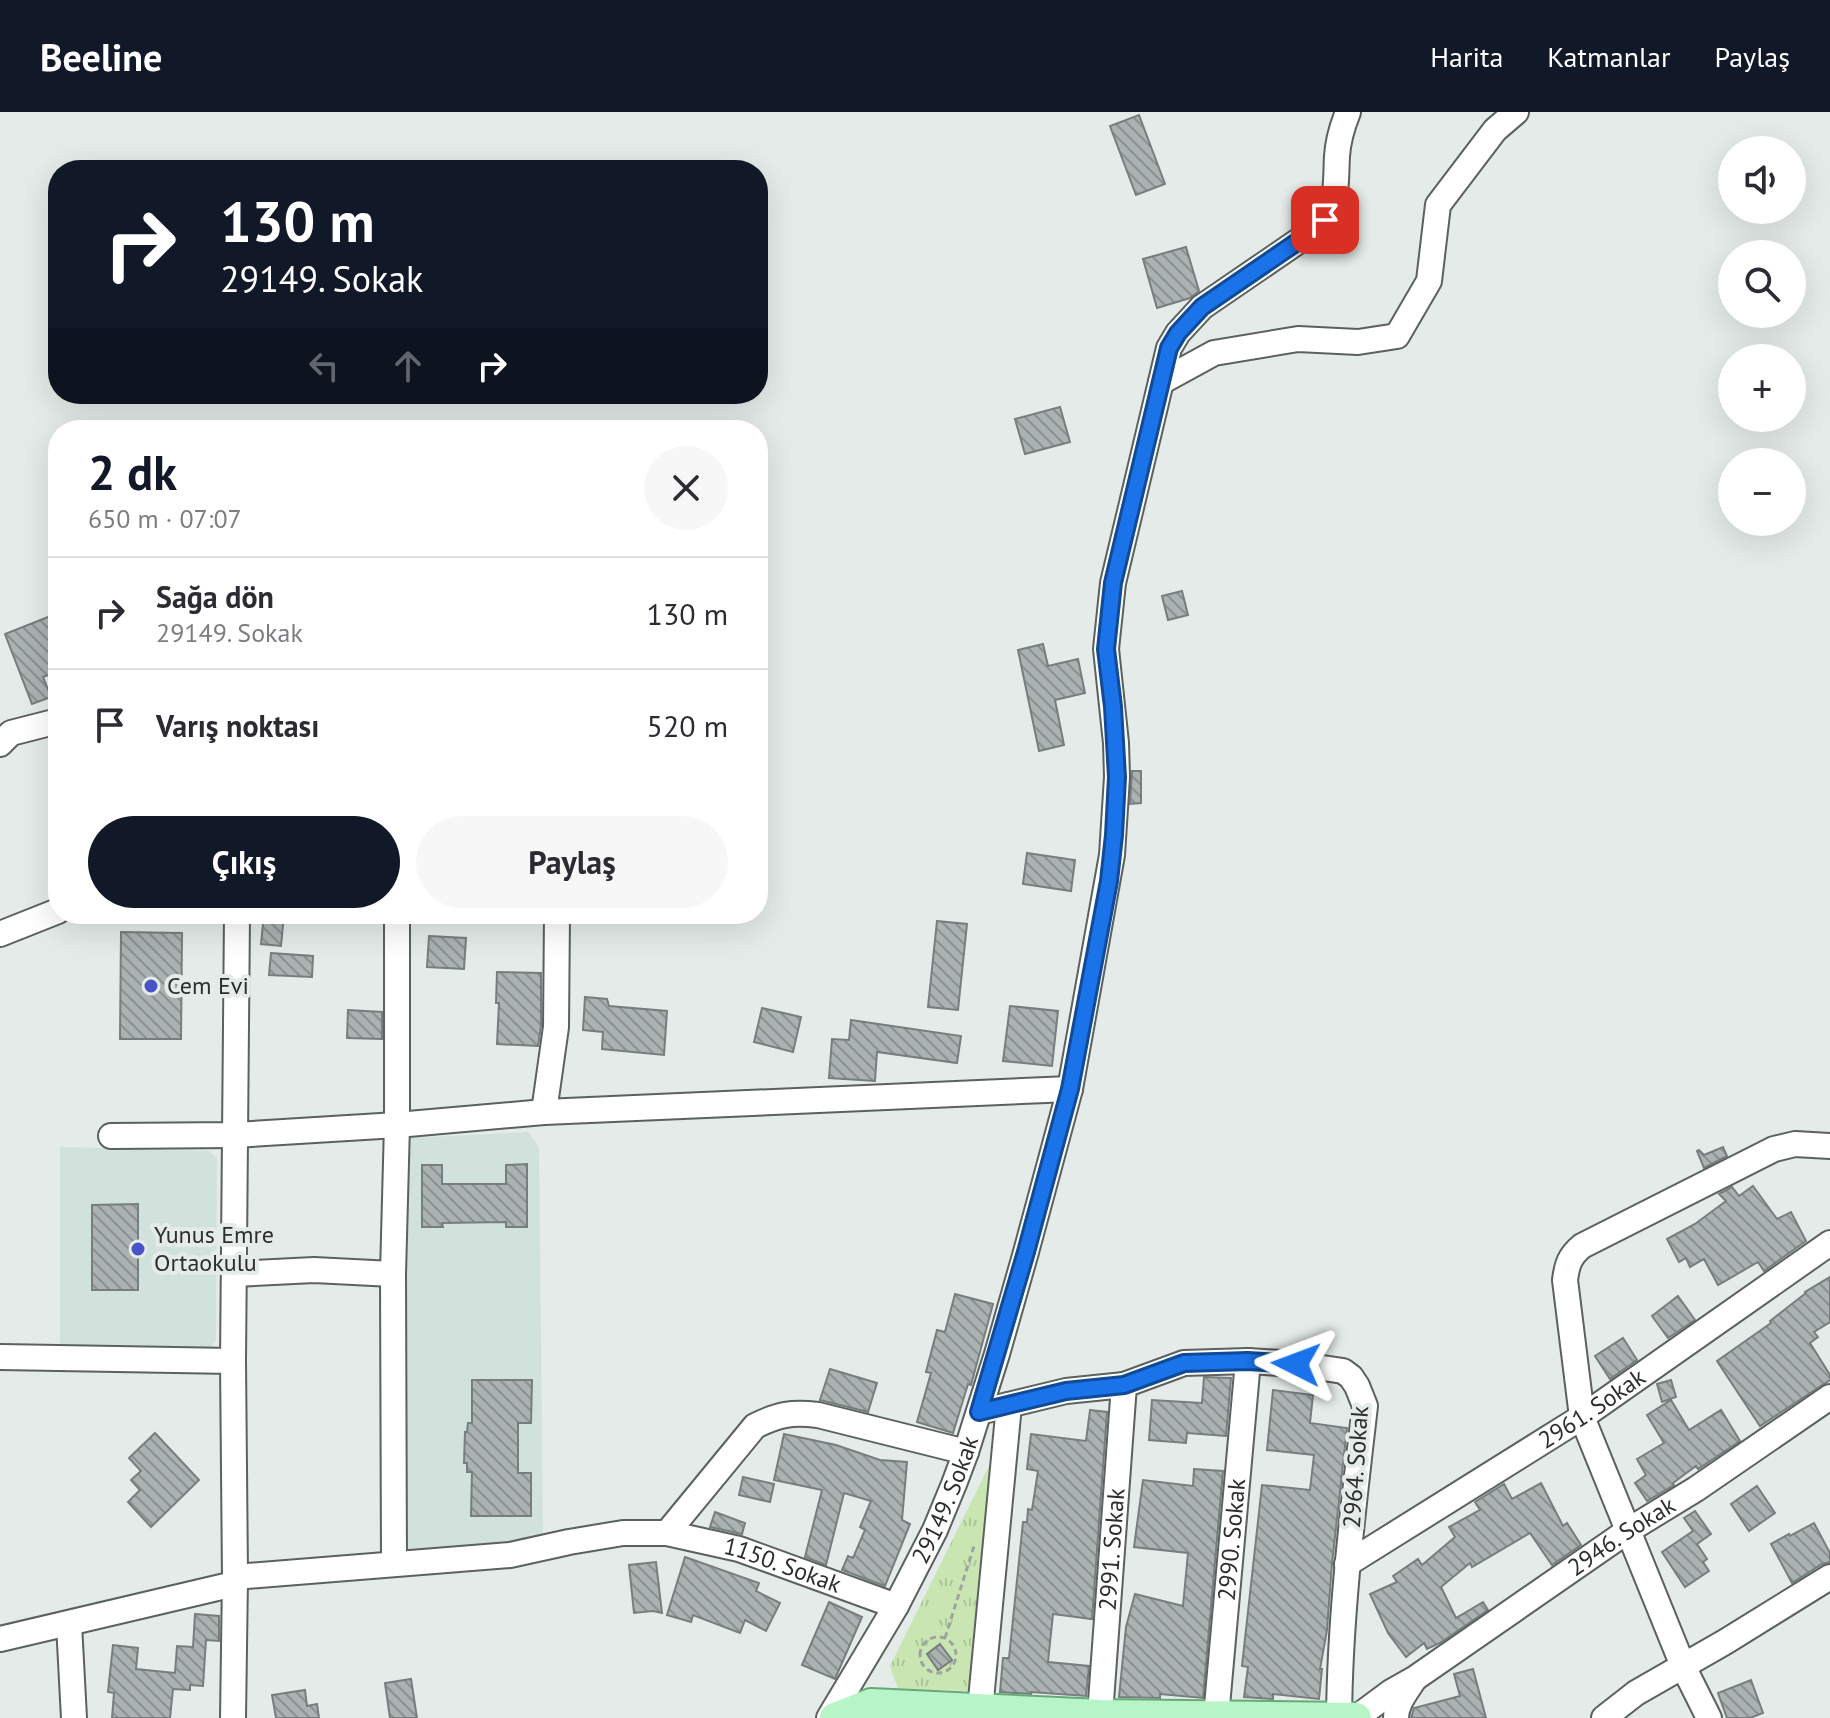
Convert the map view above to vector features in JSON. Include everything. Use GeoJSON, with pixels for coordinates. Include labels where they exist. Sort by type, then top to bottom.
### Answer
{"type":"FeatureCollection","features":[{"type":"Feature","properties":{"kind":"main road"},"geometry":{"type":"LineString","coordinates":[[835,1718],[871,1704],[1100,1715],[1364,1718]]}},
{"type":"Feature","properties":{"kind":"street","name":"29149. Sokak"},"geometry":{"type":"LineString","coordinates":[[829,1718],[896,1606],[935,1530],[966,1452],[1026,1252],[1070,1089],[1112,855],[1117,777],[1106,649],[1113,583],[1169,348],[1202,307],[1325,220],[1335,192],[1341,129],[1348,112]]}},
{"type":"Feature","properties":{"kind":"street"},"geometry":{"type":"LineString","coordinates":[[1161,382],[1214,353],[1298,339],[1358,342],[1397,336],[1429,281],[1438,205],[1495,130],[1516,112]]}},
{"type":"Feature","properties":{"kind":"street"},"geometry":{"type":"LineString","coordinates":[[0,744],[11,733],[48,724]]}},
{"type":"Feature","properties":{"kind":"street"},"geometry":{"type":"LineString","coordinates":[[0,915],[24,924]]}},
{"type":"Feature","properties":{"kind":"street"},"geometry":{"type":"LineString","coordinates":[[0,934],[48,915]]}},
{"type":"Feature","properties":{"kind":"street"},"geometry":{"type":"LineString","coordinates":[[233,1718],[237,924]]}},
{"type":"Feature","properties":{"kind":"street"},"geometry":{"type":"LineString","coordinates":[[394,1564],[397,924]]}},
{"type":"Feature","properties":{"kind":"street"},"geometry":{"type":"LineString","coordinates":[[544,1112],[556,1027],[557,924]]}},
{"type":"Feature","properties":{"kind":"street"},"geometry":{"type":"LineString","coordinates":[[111,1136],[235,1135],[544,1112],[1070,1089]]}},
{"type":"Feature","properties":{"kind":"street"},"geometry":{"type":"LineString","coordinates":[[1709,1718],[1683,1666],[1582,1417],[1565,1280],[1567,1265],[1571,1254],[1582,1246],[1774,1149],[1795,1144],[1830,1146]]}},
{"type":"Feature","properties":{"kind":"street","name":"2961. Sokak"},"geometry":{"type":"LineString","coordinates":[[1347,1564],[1582,1417],[1830,1243]]}},
{"type":"Feature","properties":{"kind":"street"},"geometry":{"type":"LineString","coordinates":[[234,1274],[314,1270],[393,1274]]}},
{"type":"Feature","properties":{"kind":"street"},"geometry":{"type":"LineString","coordinates":[[0,1357],[233,1361]]}},
{"type":"Feature","properties":{"kind":"street","name":"2964. Sokak"},"geometry":{"type":"LineString","coordinates":[[979,1412],[1066,1391],[1124,1385],[1184,1363],[1248,1361],[1296,1364],[1343,1371],[1351,1377],[1365,1406],[1347,1564],[1339,1718]]}},
{"type":"Feature","properties":{"kind":"street","name":"2990. Sokak"},"geometry":{"type":"LineString","coordinates":[[1216,1717],[1248,1361]]}},
{"type":"Feature","properties":{"kind":"street","name":"2991. Sokak"},"geometry":{"type":"LineString","coordinates":[[1100,1715],[1124,1385]]}},
{"type":"Feature","properties":{"kind":"street","name":"2946. Sokak"},"geometry":{"type":"LineString","coordinates":[[1356,1718],[1629,1530],[1696,1489],[1830,1397]]}},
{"type":"Feature","properties":{"kind":"street"},"geometry":{"type":"LineString","coordinates":[[980,1710],[1009,1405]]}},
{"type":"Feature","properties":{"kind":"street"},"geometry":{"type":"LineString","coordinates":[[667,1533],[755,1426],[773,1416],[796,1412],[818,1415],[966,1452]]}},
{"type":"Feature","properties":{"kind":"street","name":"1150. Sokak"},"geometry":{"type":"LineString","coordinates":[[0,1639],[234,1580],[510,1555],[623,1533],[667,1533],[739,1549],[896,1606]]}},
{"type":"Feature","properties":{"kind":"street"},"geometry":{"type":"LineString","coordinates":[[1604,1718],[1636,1693],[1830,1577]]}},
{"type":"Feature","properties":{"kind":"street"},"geometry":{"type":"LineString","coordinates":[[69,1624],[74,1718]]}},
{"type":"Feature","properties":{"kind":"street"},"geometry":{"type":"LineString","coordinates":[[1394,1716],[1414,1679]]}},
{"type":"Feature","properties":{"kind":"path"},"geometry":{"type":"LineString","coordinates":[[945,1638],[977,1537]]}},
{"type":"Feature","properties":{"kind":"path"},"geometry":{"type":"LineString","coordinates":[[945,1638],[955,1647],[956,1659],[951,1669],[933,1673],[920,1661],[921,1648],[929,1639],[945,1638]]}},
{"type":"Feature","properties":{"kind":"shaded area"},"geometry":{"type":"Polygon","coordinates":[[[528,1132],[539,1147],[543,1537],[413,1555],[405,1547],[403,1152],[410,1138],[528,1132]]]}},
{"type":"Feature","properties":{"kind":"shaded area","name":"Yunus Emre Ortaokulu"},"geometry":{"type":"Polygon","coordinates":[[[60,1147],[209,1151],[217,1158],[216,1340],[210,1348],[60,1345],[60,1147]]]}},
{"type":"Feature","properties":{"kind":"green space"},"geometry":{"type":"Polygon","coordinates":[[[992,1460],[973,1691],[898,1689],[890,1666],[992,1460]]]}},
{"type":"Feature","properties":{"kind":"building"},"geometry":{"type":"Polygon","coordinates":[[[1139,115],[1165,184],[1136,195],[1110,126],[1139,115]]]}},
{"type":"Feature","properties":{"kind":"building"},"geometry":{"type":"Polygon","coordinates":[[[1186,247],[1199,291],[1190,298],[1157,308],[1143,259],[1186,247]]]}},
{"type":"Feature","properties":{"kind":"building"},"geometry":{"type":"Polygon","coordinates":[[[1060,407],[1070,442],[1025,454],[1015,419],[1060,407]]]}},
{"type":"Feature","properties":{"kind":"building"},"geometry":{"type":"Polygon","coordinates":[[[1182,591],[1188,615],[1168,620],[1162,596],[1182,591]]]}},
{"type":"Feature","properties":{"kind":"building"},"geometry":{"type":"Polygon","coordinates":[[[48,617],[48,675],[43,677],[48,698],[32,704],[5,634],[48,617]]]}},
{"type":"Feature","properties":{"kind":"building"},"geometry":{"type":"Polygon","coordinates":[[[1043,644],[1048,666],[1078,659],[1085,693],[1055,700],[1064,745],[1039,751],[1018,650],[1043,644]]]}},
{"type":"Feature","properties":{"kind":"building"},"geometry":{"type":"Polygon","coordinates":[[[1132,771],[1141,771],[1141,803],[1130,804],[1132,771]]]}},
{"type":"Feature","properties":{"kind":"building"},"geometry":{"type":"Polygon","coordinates":[[[1027,853],[1075,860],[1071,891],[1023,884],[1027,853]]]}},
{"type":"Feature","properties":{"kind":"building"},"geometry":{"type":"Polygon","coordinates":[[[937,921],[967,924],[958,1010],[928,1007],[937,921]]]}},
{"type":"Feature","properties":{"kind":"building"},"geometry":{"type":"Polygon","coordinates":[[[263,924],[283,924],[281,946],[261,944],[263,924]]]}},
{"type":"Feature","properties":{"kind":"building","name":"Cem Evi"},"geometry":{"type":"Polygon","coordinates":[[[121,932],[182,933],[181,1039],[120,1039],[121,932]]]}},
{"type":"Feature","properties":{"kind":"building"},"geometry":{"type":"Polygon","coordinates":[[[429,936],[466,938],[464,969],[427,967],[429,936]]]}},
{"type":"Feature","properties":{"kind":"building"},"geometry":{"type":"Polygon","coordinates":[[[271,953],[313,956],[312,977],[269,975],[271,953]]]}},
{"type":"Feature","properties":{"kind":"building"},"geometry":{"type":"Polygon","coordinates":[[[497,972],[541,973],[538,1046],[497,1044],[497,972]]]}},
{"type":"Feature","properties":{"kind":"building"},"geometry":{"type":"Polygon","coordinates":[[[585,997],[607,999],[609,1006],[667,1011],[664,1055],[602,1049],[603,1032],[583,1030],[585,997]]]}},
{"type":"Feature","properties":{"kind":"building"},"geometry":{"type":"Polygon","coordinates":[[[1010,1006],[1058,1011],[1052,1066],[1003,1061],[1010,1006]]]}},
{"type":"Feature","properties":{"kind":"building"},"geometry":{"type":"Polygon","coordinates":[[[762,1008],[801,1017],[793,1052],[754,1042],[762,1008]]]}},
{"type":"Feature","properties":{"kind":"building"},"geometry":{"type":"Polygon","coordinates":[[[348,1010],[382,1012],[382,1039],[347,1038],[348,1010]]]}},
{"type":"Feature","properties":{"kind":"building"},"geometry":{"type":"Polygon","coordinates":[[[851,1020],[961,1036],[957,1063],[877,1052],[875,1081],[829,1078],[832,1039],[849,1040],[851,1020]]]}},
{"type":"Feature","properties":{"kind":"building"},"geometry":{"type":"Polygon","coordinates":[[[1723,1147],[1727,1156],[1704,1168],[1697,1151],[1704,1155],[1723,1147]]]}},
{"type":"Feature","properties":{"kind":"building"},"geometry":{"type":"Polygon","coordinates":[[[527,1164],[527,1227],[506,1227],[506,1222],[442,1223],[443,1227],[422,1227],[422,1165],[442,1165],[442,1184],[506,1184],[506,1165],[527,1164]]]}},
{"type":"Feature","properties":{"kind":"building"},"geometry":{"type":"Polygon","coordinates":[[[1753,1186],[1777,1219],[1791,1212],[1806,1241],[1764,1271],[1758,1262],[1718,1285],[1704,1259],[1690,1267],[1686,1258],[1679,1262],[1667,1239],[1695,1224],[1726,1201],[1719,1194],[1732,1187],[1739,1196],[1753,1186]]]}},
{"type":"Feature","properties":{"kind":"building"},"geometry":{"type":"Polygon","coordinates":[[[138,1204],[138,1290],[92,1290],[92,1205],[138,1204]]]}},
{"type":"Feature","properties":{"kind":"building"},"geometry":{"type":"Polygon","coordinates":[[[1830,1277],[1830,1322],[1814,1332],[1818,1337],[1810,1343],[1830,1380],[1760,1426],[1717,1361],[1771,1323],[1805,1292],[1830,1277]]]}},
{"type":"Feature","properties":{"kind":"building"},"geometry":{"type":"Polygon","coordinates":[[[955,1294],[993,1304],[971,1385],[968,1384],[953,1433],[917,1422],[931,1373],[926,1372],[937,1330],[945,1332],[955,1294]]]}},
{"type":"Feature","properties":{"kind":"building"},"geometry":{"type":"Polygon","coordinates":[[[1678,1296],[1695,1320],[1668,1338],[1652,1316],[1678,1296]]]}},
{"type":"Feature","properties":{"kind":"building"},"geometry":{"type":"Polygon","coordinates":[[[1623,1338],[1637,1360],[1610,1379],[1595,1356],[1623,1338]]]}},
{"type":"Feature","properties":{"kind":"building"},"geometry":{"type":"Polygon","coordinates":[[[830,1369],[877,1383],[868,1412],[820,1400],[830,1369]]]}},
{"type":"Feature","properties":{"kind":"building"},"geometry":{"type":"Polygon","coordinates":[[[1204,1377],[1231,1378],[1226,1436],[1187,1433],[1186,1443],[1149,1440],[1152,1400],[1202,1403],[1204,1377]]]}},
{"type":"Feature","properties":{"kind":"building"},"geometry":{"type":"Polygon","coordinates":[[[472,1380],[532,1380],[531,1423],[518,1423],[518,1473],[531,1473],[531,1516],[471,1516],[472,1472],[467,1472],[467,1463],[464,1463],[465,1432],[468,1423],[472,1423],[472,1380]]]}},
{"type":"Feature","properties":{"kind":"building"},"geometry":{"type":"Polygon","coordinates":[[[1671,1380],[1676,1397],[1662,1402],[1657,1384],[1671,1380]]]}},
{"type":"Feature","properties":{"kind":"building"},"geometry":{"type":"Polygon","coordinates":[[[1273,1390],[1313,1395],[1310,1423],[1347,1428],[1319,1699],[1273,1694],[1273,1699],[1244,1697],[1248,1667],[1242,1666],[1262,1485],[1310,1490],[1314,1455],[1267,1450],[1273,1390]]]}},
{"type":"Feature","properties":{"kind":"building"},"geometry":{"type":"Polygon","coordinates":[[[1671,1400],[1689,1430],[1721,1410],[1740,1441],[1698,1469],[1696,1466],[1674,1485],[1647,1501],[1635,1483],[1646,1475],[1637,1459],[1664,1443],[1647,1415],[1671,1400]]]}},
{"type":"Feature","properties":{"kind":"building"},"geometry":{"type":"Polygon","coordinates":[[[1090,1410],[1107,1412],[1092,1619],[1053,1614],[1048,1662],[1089,1666],[1086,1696],[1000,1692],[1003,1658],[1009,1658],[1023,1522],[1027,1522],[1028,1509],[1032,1510],[1038,1471],[1027,1469],[1031,1434],[1086,1441],[1090,1410]]]}},
{"type":"Feature","properties":{"kind":"building"},"geometry":{"type":"Polygon","coordinates":[[[155,1433],[199,1480],[151,1527],[128,1502],[140,1490],[131,1480],[141,1471],[129,1458],[155,1433]]]}},
{"type":"Feature","properties":{"kind":"building"},"geometry":{"type":"Polygon","coordinates":[[[784,1434],[836,1445],[880,1460],[907,1462],[902,1520],[910,1524],[885,1586],[842,1570],[848,1556],[853,1558],[865,1530],[860,1527],[871,1501],[844,1493],[826,1565],[805,1557],[822,1490],[774,1480],[784,1434]]]}},
{"type":"Feature","properties":{"kind":"building"},"geometry":{"type":"Polygon","coordinates":[[[1194,1469],[1223,1471],[1203,1698],[1160,1694],[1160,1698],[1119,1697],[1126,1627],[1135,1594],[1183,1606],[1188,1553],[1134,1547],[1143,1480],[1193,1486],[1194,1469]]]}},
{"type":"Feature","properties":{"kind":"building"},"geometry":{"type":"Polygon","coordinates":[[[743,1477],[774,1484],[770,1502],[739,1495],[743,1477]]]}},
{"type":"Feature","properties":{"kind":"building"},"geometry":{"type":"Polygon","coordinates":[[[1541,1483],[1563,1526],[1567,1523],[1581,1545],[1552,1565],[1530,1533],[1472,1567],[1470,1563],[1441,1587],[1456,1618],[1483,1602],[1488,1610],[1440,1643],[1427,1649],[1424,1643],[1406,1657],[1388,1633],[1370,1594],[1397,1582],[1393,1576],[1418,1559],[1422,1565],[1455,1537],[1449,1527],[1480,1510],[1475,1502],[1504,1484],[1512,1499],[1541,1483]]]}},
{"type":"Feature","properties":{"kind":"building"},"geometry":{"type":"Polygon","coordinates":[[[1757,1486],[1775,1513],[1749,1531],[1731,1504],[1757,1486]]]}},
{"type":"Feature","properties":{"kind":"building"},"geometry":{"type":"Polygon","coordinates":[[[1695,1511],[1711,1534],[1697,1544],[1707,1559],[1703,1562],[1709,1571],[1685,1587],[1662,1552],[1693,1531],[1684,1518],[1695,1511]]]}},
{"type":"Feature","properties":{"kind":"building"},"geometry":{"type":"Polygon","coordinates":[[[715,1512],[745,1523],[742,1534],[710,1527],[715,1512]]]}},
{"type":"Feature","properties":{"kind":"building"},"geometry":{"type":"Polygon","coordinates":[[[1814,1523],[1830,1553],[1830,1562],[1792,1583],[1771,1544],[1814,1523]]]}},
{"type":"Feature","properties":{"kind":"building"},"geometry":{"type":"Polygon","coordinates":[[[685,1557],[759,1583],[756,1591],[780,1603],[766,1631],[745,1620],[740,1633],[693,1615],[691,1622],[667,1615],[685,1557]]]}},
{"type":"Feature","properties":{"kind":"building"},"geometry":{"type":"Polygon","coordinates":[[[656,1562],[662,1613],[634,1613],[629,1565],[656,1562]]]}},
{"type":"Feature","properties":{"kind":"building"},"geometry":{"type":"Polygon","coordinates":[[[829,1602],[862,1617],[835,1679],[802,1665],[829,1602]]]}},
{"type":"Feature","properties":{"kind":"building"},"geometry":{"type":"Polygon","coordinates":[[[195,1614],[219,1616],[219,1641],[206,1640],[203,1686],[190,1685],[190,1690],[173,1689],[170,1718],[112,1718],[114,1693],[108,1692],[113,1645],[138,1648],[136,1669],[175,1673],[177,1646],[193,1647],[195,1614]]]}},
{"type":"Feature","properties":{"kind":"building"},"geometry":{"type":"Polygon","coordinates":[[[940,1644],[952,1660],[938,1670],[927,1654],[940,1644]]]}},
{"type":"Feature","properties":{"kind":"building"},"geometry":{"type":"Polygon","coordinates":[[[1473,1669],[1486,1718],[1411,1718],[1414,1708],[1460,1696],[1454,1674],[1473,1669]]]}},
{"type":"Feature","properties":{"kind":"building"},"geometry":{"type":"Polygon","coordinates":[[[411,1679],[417,1718],[390,1718],[385,1683],[411,1679]]]}},
{"type":"Feature","properties":{"kind":"building"},"geometry":{"type":"Polygon","coordinates":[[[1751,1680],[1763,1713],[1750,1718],[1727,1718],[1718,1693],[1751,1680]]]}},
{"type":"Feature","properties":{"kind":"building"},"geometry":{"type":"Polygon","coordinates":[[[305,1690],[307,1706],[317,1704],[319,1718],[276,1718],[272,1695],[305,1690]]]}},
{"type":"Feature","properties":{"kind":"place","name":"Cem Evi"},"geometry":{"type":"Point","coordinates":[151,986]}},
{"type":"Feature","properties":{"kind":"place","name":"Yunus Emre Ortaokulu"},"geometry":{"type":"Point","coordinates":[138,1249]}},
{"type":"Feature","properties":{"kind":"route"},"geometry":{"type":"LineString","coordinates":[[1296,1364],[1248,1361],[1184,1363],[1124,1385],[1066,1391],[979,1412],[1070,1089],[1109,881],[1117,777],[1106,649],[1113,583],[1169,348],[1202,307],[1325,220]]}}]}
